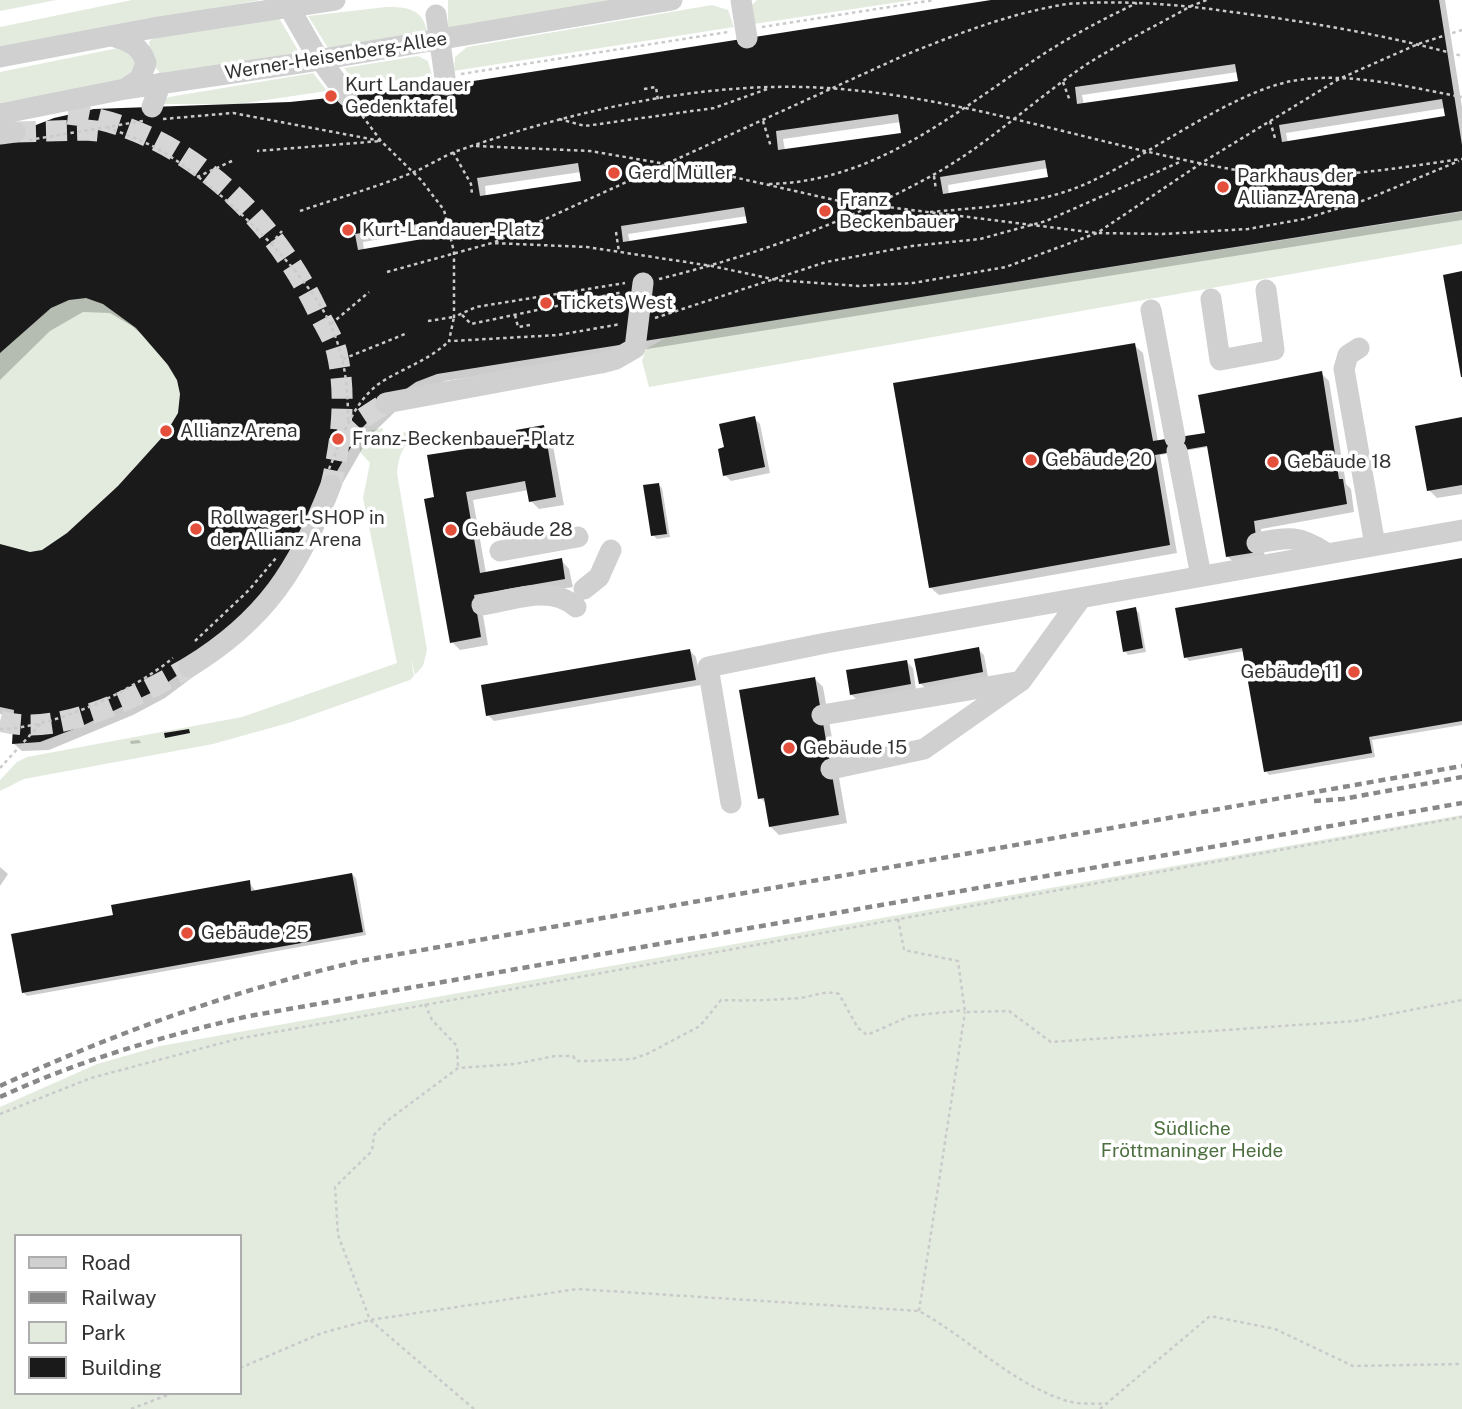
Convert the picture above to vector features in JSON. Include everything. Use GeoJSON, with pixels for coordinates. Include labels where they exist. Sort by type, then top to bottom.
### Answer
{"type":"FeatureCollection","features":[{"type":"Feature","properties":{"kind":"street"},"geometry":{"type":"LineString","coordinates":[[285,0],[314,51],[347,96]]}},
{"type":"Feature","properties":{"kind":"street"},"geometry":{"type":"LineString","coordinates":[[0,57],[335,0]]}},
{"type":"Feature","properties":{"kind":"street","name":"Werner-Heisenberg-Allee"},"geometry":{"type":"LineString","coordinates":[[9,112],[125,89],[300,64],[672,0]]}},
{"type":"Feature","properties":{"kind":"street"},"geometry":{"type":"LineString","coordinates":[[741,0],[745,32]]}},
{"type":"Feature","properties":{"kind":"street"},"geometry":{"type":"LineString","coordinates":[[435,7],[450,80]]}},
{"type":"Feature","properties":{"kind":"street"},"geometry":{"type":"LineString","coordinates":[[112,36],[136,45],[143,52],[146,64],[139,79],[125,89]]}},
{"type":"Feature","properties":{"kind":"street"},"geometry":{"type":"LineString","coordinates":[[152,116],[161,83]]}},
{"type":"Feature","properties":{"kind":"street"},"geometry":{"type":"LineString","coordinates":[[9,112],[28,117],[68,114]]}},
{"type":"Feature","properties":{"kind":"street"},"geometry":{"type":"LineString","coordinates":[[386,403],[616,359],[635,348],[643,283]]}},
{"type":"Feature","properties":{"kind":"street"},"geometry":{"type":"LineString","coordinates":[[1211,299],[1220,360],[1274,350],[1266,290]]}},
{"type":"Feature","properties":{"kind":"street"},"geometry":{"type":"LineString","coordinates":[[1151,310],[1201,576]]}},
{"type":"Feature","properties":{"kind":"street"},"geometry":{"type":"LineString","coordinates":[[1359,348],[1348,355],[1344,369],[1375,545]]}},
{"type":"Feature","properties":{"kind":"street"},"geometry":{"type":"LineString","coordinates":[[183,657],[228,643],[291,571],[315,526],[328,482]]}},
{"type":"Feature","properties":{"kind":"street"},"geometry":{"type":"LineString","coordinates":[[731,803],[708,667],[1462,530]]}},
{"type":"Feature","properties":{"kind":"street"},"geometry":{"type":"LineString","coordinates":[[500,551],[578,537]]}},
{"type":"Feature","properties":{"kind":"street"},"geometry":{"type":"LineString","coordinates":[[1257,543],[1287,538],[1305,539],[1326,553]]}},
{"type":"Feature","properties":{"kind":"street"},"geometry":{"type":"LineString","coordinates":[[482,605],[549,594],[580,598],[599,578],[611,550]]}},
{"type":"Feature","properties":{"kind":"street"},"geometry":{"type":"LineString","coordinates":[[831,769],[924,749],[1021,681],[1081,598]]}},
{"type":"Feature","properties":{"kind":"street"},"geometry":{"type":"LineString","coordinates":[[822,715],[1021,681]]}},
{"type":"Feature","properties":{"kind":"path"},"geometry":{"type":"LineString","coordinates":[[450,80],[934,0]]}},
{"type":"Feature","properties":{"kind":"path"},"geometry":{"type":"LineString","coordinates":[[462,315],[471,324],[615,296],[643,283],[712,266],[872,205],[933,174],[1014,119],[1086,65],[1191,6],[1207,0]]}},
{"type":"Feature","properties":{"kind":"path"},"geometry":{"type":"LineString","coordinates":[[762,184],[798,184],[856,169],[905,147],[1070,37],[1142,1]]}},
{"type":"Feature","properties":{"kind":"path"},"geometry":{"type":"LineString","coordinates":[[387,272],[492,243],[965,31],[1039,9],[1071,4],[1142,1],[1191,6],[1392,37],[1462,56]]}},
{"type":"Feature","properties":{"kind":"path"},"geometry":{"type":"LineString","coordinates":[[492,243],[619,252],[712,266],[777,280],[858,286],[913,283],[965,276],[1049,253],[1097,233],[1203,162],[1339,79],[1418,44],[1462,30]]}},
{"type":"Feature","properties":{"kind":"path"},"geometry":{"type":"LineString","coordinates":[[924,212],[1020,203],[1060,194],[1091,182],[1261,91],[1293,81],[1339,79],[1381,83],[1462,97]]}},
{"type":"Feature","properties":{"kind":"path"},"geometry":{"type":"LineString","coordinates":[[1063,82],[1070,100]]}},
{"type":"Feature","properties":{"kind":"path"},"geometry":{"type":"LineString","coordinates":[[558,119],[585,126],[675,113],[726,105],[774,87]]}},
{"type":"Feature","properties":{"kind":"path"},"geometry":{"type":"LineString","coordinates":[[300,211],[413,172],[453,152],[558,119],[724,90],[774,87],[925,99],[1146,153],[1243,171],[1297,175],[1353,174],[1462,160]]}},
{"type":"Feature","properties":{"kind":"path"},"geometry":{"type":"LineString","coordinates":[[644,89],[656,88],[658,101]]}},
{"type":"Feature","properties":{"kind":"path"},"geometry":{"type":"LineString","coordinates":[[328,482],[348,424],[365,395],[380,382],[431,358],[449,341],[454,317],[454,252],[443,210],[413,172],[381,141],[347,96]]}},
{"type":"Feature","properties":{"kind":"path"},"geometry":{"type":"LineString","coordinates":[[12,137],[104,126],[152,116],[233,113],[381,141]]}},
{"type":"Feature","properties":{"kind":"path"},"geometry":{"type":"LineString","coordinates":[[763,121],[771,147]]}},
{"type":"Feature","properties":{"kind":"path"},"geometry":{"type":"LineString","coordinates":[[1270,121],[1275,138]]}},
{"type":"Feature","properties":{"kind":"path"},"geometry":{"type":"LineString","coordinates":[[104,126],[165,153],[271,244],[316,299],[331,324],[348,377],[348,424]]}},
{"type":"Feature","properties":{"kind":"path"},"geometry":{"type":"LineString","coordinates":[[257,151],[381,141]]}},
{"type":"Feature","properties":{"kind":"path"},"geometry":{"type":"LineString","coordinates":[[474,146],[590,151],[872,205],[1097,233],[1163,234],[1248,229],[1304,219],[1365,200],[1462,160]]}},
{"type":"Feature","properties":{"kind":"path"},"geometry":{"type":"LineString","coordinates":[[453,152],[471,184],[472,194]]}},
{"type":"Feature","properties":{"kind":"path"},"geometry":{"type":"LineString","coordinates":[[449,341],[558,335],[638,321],[850,257],[912,246],[981,239],[1046,221],[1183,160]]}},
{"type":"Feature","properties":{"kind":"path"},"geometry":{"type":"LineString","coordinates":[[196,177],[232,161]]}},
{"type":"Feature","properties":{"kind":"path"},"geometry":{"type":"LineString","coordinates":[[933,174],[936,190]]}},
{"type":"Feature","properties":{"kind":"path"},"geometry":{"type":"LineString","coordinates":[[271,244],[282,231]]}},
{"type":"Feature","properties":{"kind":"path"},"geometry":{"type":"LineString","coordinates":[[616,232],[619,252]]}},
{"type":"Feature","properties":{"kind":"path"},"geometry":{"type":"LineString","coordinates":[[428,321],[462,315],[476,307],[599,285],[643,283]]}},
{"type":"Feature","properties":{"kind":"path"},"geometry":{"type":"LineString","coordinates":[[331,324],[369,292]]}},
{"type":"Feature","properties":{"kind":"path"},"geometry":{"type":"LineString","coordinates":[[515,315],[518,327],[530,325]]}},
{"type":"Feature","properties":{"kind":"path"},"geometry":{"type":"LineString","coordinates":[[343,359],[405,334]]}},
{"type":"Feature","properties":{"kind":"path"},"geometry":{"type":"LineString","coordinates":[[0,729],[43,722],[77,711],[117,693],[183,657],[249,590],[280,553]]}},
{"type":"Feature","properties":{"kind":"path"},"geometry":{"type":"LineString","coordinates":[[0,768],[43,722]]}},
{"type":"Feature","properties":{"kind":"path"},"geometry":{"type":"LineString","coordinates":[[0,1114],[91,1079],[150,1060],[237,1039],[1462,817]]}},
{"type":"Feature","properties":{"kind":"path"},"geometry":{"type":"LineString","coordinates":[[898,919],[904,950],[958,961],[965,1011],[919,1311]]}},
{"type":"Feature","properties":{"kind":"path"},"geometry":{"type":"LineString","coordinates":[[474,1408],[370,1320],[338,1235],[335,1187],[372,1151],[374,1135],[387,1121],[458,1068],[515,1064],[555,1056],[573,1056],[576,1061],[591,1062],[632,1059],[700,1026],[721,1000],[764,1001],[828,991],[839,994],[858,1028],[867,1035],[909,1016],[965,1011],[1010,1011],[1051,1042],[1355,1021],[1462,1000]]}},
{"type":"Feature","properties":{"kind":"path"},"geometry":{"type":"LineString","coordinates":[[425,1004],[432,1020],[457,1046],[458,1068]]}},
{"type":"Feature","properties":{"kind":"path"},"geometry":{"type":"LineString","coordinates":[[242,1367],[321,1333],[370,1320],[577,1289],[919,1311],[948,1327],[1017,1377],[1066,1401],[1108,1404]]}},
{"type":"Feature","properties":{"kind":"path"},"geometry":{"type":"LineString","coordinates":[[1100,1409],[1210,1316],[1275,1329],[1353,1366],[1462,1364]]}},
{"type":"Feature","properties":{"kind":"path"},"geometry":{"type":"LineString","coordinates":[[131,1409],[168,1395]]}},
{"type":"Feature","properties":{"kind":"green space"},"geometry":{"type":"Polygon","coordinates":[[[0,0],[56,0],[0,11],[0,0]]]}},
{"type":"Feature","properties":{"kind":"green space"},"geometry":{"type":"Polygon","coordinates":[[[132,0],[261,0],[0,49],[0,27],[132,0]]]}},
{"type":"Feature","properties":{"kind":"green space"},"geometry":{"type":"Polygon","coordinates":[[[448,0],[612,0],[448,28],[448,0]]]}},
{"type":"Feature","properties":{"kind":"green space"},"geometry":{"type":"Polygon","coordinates":[[[757,0],[913,0],[754,24],[751,6],[757,0]]]}},
{"type":"Feature","properties":{"kind":"green space"},"geometry":{"type":"Polygon","coordinates":[[[712,5],[728,10],[734,27],[454,71],[455,57],[467,47],[712,5]]]}},
{"type":"Feature","properties":{"kind":"green space"},"geometry":{"type":"Polygon","coordinates":[[[386,7],[412,10],[425,23],[427,31],[328,48],[308,16],[386,7]]]}},
{"type":"Feature","properties":{"kind":"green space"},"geometry":{"type":"Polygon","coordinates":[[[279,18],[299,52],[162,75],[151,63],[149,42],[153,37],[279,18]]]}},
{"type":"Feature","properties":{"kind":"green space"},"geometry":{"type":"Polygon","coordinates":[[[118,48],[132,52],[137,66],[125,81],[0,103],[0,72],[118,48]]]}},
{"type":"Feature","properties":{"kind":"green space"},"geometry":{"type":"Polygon","coordinates":[[[418,56],[428,61],[432,75],[358,86],[344,68],[418,56]]]}},
{"type":"Feature","properties":{"kind":"green space"},"geometry":{"type":"Polygon","coordinates":[[[313,73],[327,91],[239,104],[158,104],[169,97],[313,73]]]}},
{"type":"Feature","properties":{"kind":"green space"},"geometry":{"type":"Polygon","coordinates":[[[0,167],[288,283],[0,705],[0,167]]]}},
{"type":"Feature","properties":{"kind":"green space"},"geometry":{"type":"Polygon","coordinates":[[[1462,212],[1462,244],[649,387],[642,361],[646,349],[667,337],[1462,212]]]}},
{"type":"Feature","properties":{"kind":"green space"},"geometry":{"type":"Polygon","coordinates":[[[383,428],[383,433],[377,438],[420,429],[404,448],[397,473],[427,650],[423,666],[415,675],[411,658],[414,676],[410,680],[292,722],[213,744],[24,779],[0,791],[0,780],[17,762],[27,757],[242,717],[397,663],[363,498],[370,463],[360,452],[360,442],[366,431],[383,428]]]}},
{"type":"Feature","properties":{"kind":"green space","name":"Südliche Fröttmaninger Heide"},"geometry":{"type":"Polygon","coordinates":[[[1462,815],[1462,1409],[0,1409],[0,1107],[97,1064],[160,1046],[1462,815]]]}},
{"type":"Feature","properties":{"kind":"building","name":"Parkhaus der Allianz-Arena"},"geometry":{"type":"Polygon","coordinates":[[[991,0],[1439,0],[1462,145],[1462,211],[437,374],[416,382],[386,403],[362,428],[270,587],[189,667],[157,690],[82,726],[40,742],[12,744],[14,710],[0,707],[0,544],[30,552],[42,550],[67,533],[118,486],[166,433],[178,413],[180,394],[177,380],[168,365],[136,328],[103,304],[86,298],[69,300],[51,308],[0,353],[0,139],[54,118],[94,109],[290,102],[435,87],[991,0]],[[1235,64],[1075,87],[1077,104],[1238,81],[1235,64]],[[1442,99],[1279,125],[1282,142],[1445,116],[1442,99]],[[898,114],[776,131],[778,150],[901,133],[898,114]],[[1045,160],[940,177],[943,194],[1048,177],[1045,160]],[[578,163],[477,178],[480,196],[581,181],[578,163]],[[744,207],[621,226],[623,242],[747,223],[744,207]],[[437,221],[355,234],[358,250],[440,236],[437,221]]]}},
{"type":"Feature","properties":{"kind":"building"},"geometry":{"type":"Polygon","coordinates":[[[1462,271],[1462,377],[1461,377],[1443,275],[1462,271]]]}},
{"type":"Feature","properties":{"kind":"building","name":"Gebäude 20"},"geometry":{"type":"Polygon","coordinates":[[[1135,343],[1153,441],[1205,433],[1198,395],[1322,371],[1339,479],[1343,479],[1347,504],[1254,521],[1258,552],[1226,557],[1207,446],[1155,455],[1170,545],[929,588],[893,383],[1135,343]]]}},
{"type":"Feature","properties":{"kind":"building"},"geometry":{"type":"Polygon","coordinates":[[[755,416],[765,467],[723,476],[718,449],[724,447],[719,424],[755,416]]]}},
{"type":"Feature","properties":{"kind":"building"},"geometry":{"type":"Polygon","coordinates":[[[1462,417],[1462,485],[1427,491],[1415,426],[1462,417]]]}},
{"type":"Feature","properties":{"kind":"building","name":"Gebäude 28"},"geometry":{"type":"Polygon","coordinates":[[[544,425],[556,497],[529,502],[525,481],[466,492],[480,573],[562,558],[565,579],[474,595],[481,637],[450,643],[424,499],[434,497],[427,455],[518,441],[516,430],[544,425]]]}},
{"type":"Feature","properties":{"kind":"building"},"geometry":{"type":"Polygon","coordinates":[[[659,483],[667,534],[651,536],[643,485],[659,483]]]}},
{"type":"Feature","properties":{"kind":"building","name":"Gebäude 11"},"geometry":{"type":"Polygon","coordinates":[[[1462,558],[1462,721],[1369,737],[1372,753],[1264,772],[1242,648],[1184,658],[1175,608],[1462,558]]]}},
{"type":"Feature","properties":{"kind":"building"},"geometry":{"type":"Polygon","coordinates":[[[1136,607],[1143,648],[1123,652],[1116,611],[1136,607]]]}},
{"type":"Feature","properties":{"kind":"building"},"geometry":{"type":"Polygon","coordinates":[[[979,647],[983,672],[919,684],[914,659],[979,647]]]}},
{"type":"Feature","properties":{"kind":"building"},"geometry":{"type":"Polygon","coordinates":[[[690,649],[696,680],[486,716],[481,685],[690,649]]]}},
{"type":"Feature","properties":{"kind":"building"},"geometry":{"type":"Polygon","coordinates":[[[907,660],[911,684],[850,695],[846,670],[907,660]]]}},
{"type":"Feature","properties":{"kind":"building","name":"Gebäude 15"},"geometry":{"type":"Polygon","coordinates":[[[815,677],[839,815],[769,827],[764,798],[758,799],[739,690],[815,677]]]}},
{"type":"Feature","properties":{"kind":"building"},"geometry":{"type":"Polygon","coordinates":[[[189,729],[190,733],[165,738],[164,733],[189,729]]]}},
{"type":"Feature","properties":{"kind":"building","name":"Gebäude 25"},"geometry":{"type":"Polygon","coordinates":[[[352,873],[363,932],[22,993],[11,934],[113,915],[111,905],[250,880],[251,891],[352,873]]]}},
{"type":"Feature","properties":{"kind":"tunnel"},"geometry":{"type":"LineString","coordinates":[[68,114],[108,122],[147,136],[183,156],[216,180],[247,209],[274,240],[298,274],[337,353],[342,386],[342,419],[331,485]]}},
{"type":"Feature","properties":{"kind":"tunnel"},"geometry":{"type":"LineString","coordinates":[[15,132],[107,132]]}},
{"type":"Feature","properties":{"kind":"tunnel"},"geometry":{"type":"LineString","coordinates":[[342,440],[363,418],[386,403]]}},
{"type":"Feature","properties":{"kind":"tunnel"},"geometry":{"type":"LineString","coordinates":[[0,721],[23,725],[73,719],[123,701],[189,667]]}},
{"type":"Feature","properties":{"kind":"railway"},"geometry":{"type":"LineString","coordinates":[[0,1086],[132,1030],[177,1014],[267,985],[360,961],[1462,766]]}},
{"type":"Feature","properties":{"kind":"railway"},"geometry":{"type":"LineString","coordinates":[[1314,801],[1343,799],[1462,777]]}},
{"type":"Feature","properties":{"kind":"railway"},"geometry":{"type":"LineString","coordinates":[[0,1097],[123,1050],[249,1016],[1462,803]]}},
{"type":"Feature","properties":{"kind":"place","name":"Kurt Landauer Gedenktafel"},"geometry":{"type":"Point","coordinates":[331,96]}},
{"type":"Feature","properties":{"kind":"place","name":"Gerd Müller"},"geometry":{"type":"Point","coordinates":[614,173]}},
{"type":"Feature","properties":{"kind":"place","name":"Parkhaus der Allianz-Arena"},"geometry":{"type":"Point","coordinates":[1223,187]}},
{"type":"Feature","properties":{"kind":"place","name":"Franz Beckenbauer"},"geometry":{"type":"Point","coordinates":[825,211]}},
{"type":"Feature","properties":{"kind":"place","name":"Kurt-Landauer-Platz"},"geometry":{"type":"Point","coordinates":[348,230]}},
{"type":"Feature","properties":{"kind":"place","name":"Tickets West"},"geometry":{"type":"Point","coordinates":[546,303]}},
{"type":"Feature","properties":{"kind":"place","name":"Allianz Arena"},"geometry":{"type":"Point","coordinates":[166,431]}},
{"type":"Feature","properties":{"kind":"place","name":"Franz-Beckenbauer-Platz"},"geometry":{"type":"Point","coordinates":[338,439]}},
{"type":"Feature","properties":{"kind":"place","name":"Gebäude 20"},"geometry":{"type":"Point","coordinates":[1031,460]}},
{"type":"Feature","properties":{"kind":"place","name":"Gebäude 18"},"geometry":{"type":"Point","coordinates":[1273,462]}},
{"type":"Feature","properties":{"kind":"place","name":"Rollwagerl-SHOP in der Allianz Arena"},"geometry":{"type":"Point","coordinates":[196,529]}},
{"type":"Feature","properties":{"kind":"place","name":"Gebäude 28"},"geometry":{"type":"Point","coordinates":[451,530]}},
{"type":"Feature","properties":{"kind":"place","name":"Gebäude 11"},"geometry":{"type":"Point","coordinates":[1354,672]}},
{"type":"Feature","properties":{"kind":"place","name":"Gebäude 15"},"geometry":{"type":"Point","coordinates":[789,748]}},
{"type":"Feature","properties":{"kind":"place","name":"Gebäude 25"},"geometry":{"type":"Point","coordinates":[187,933]}}]}
